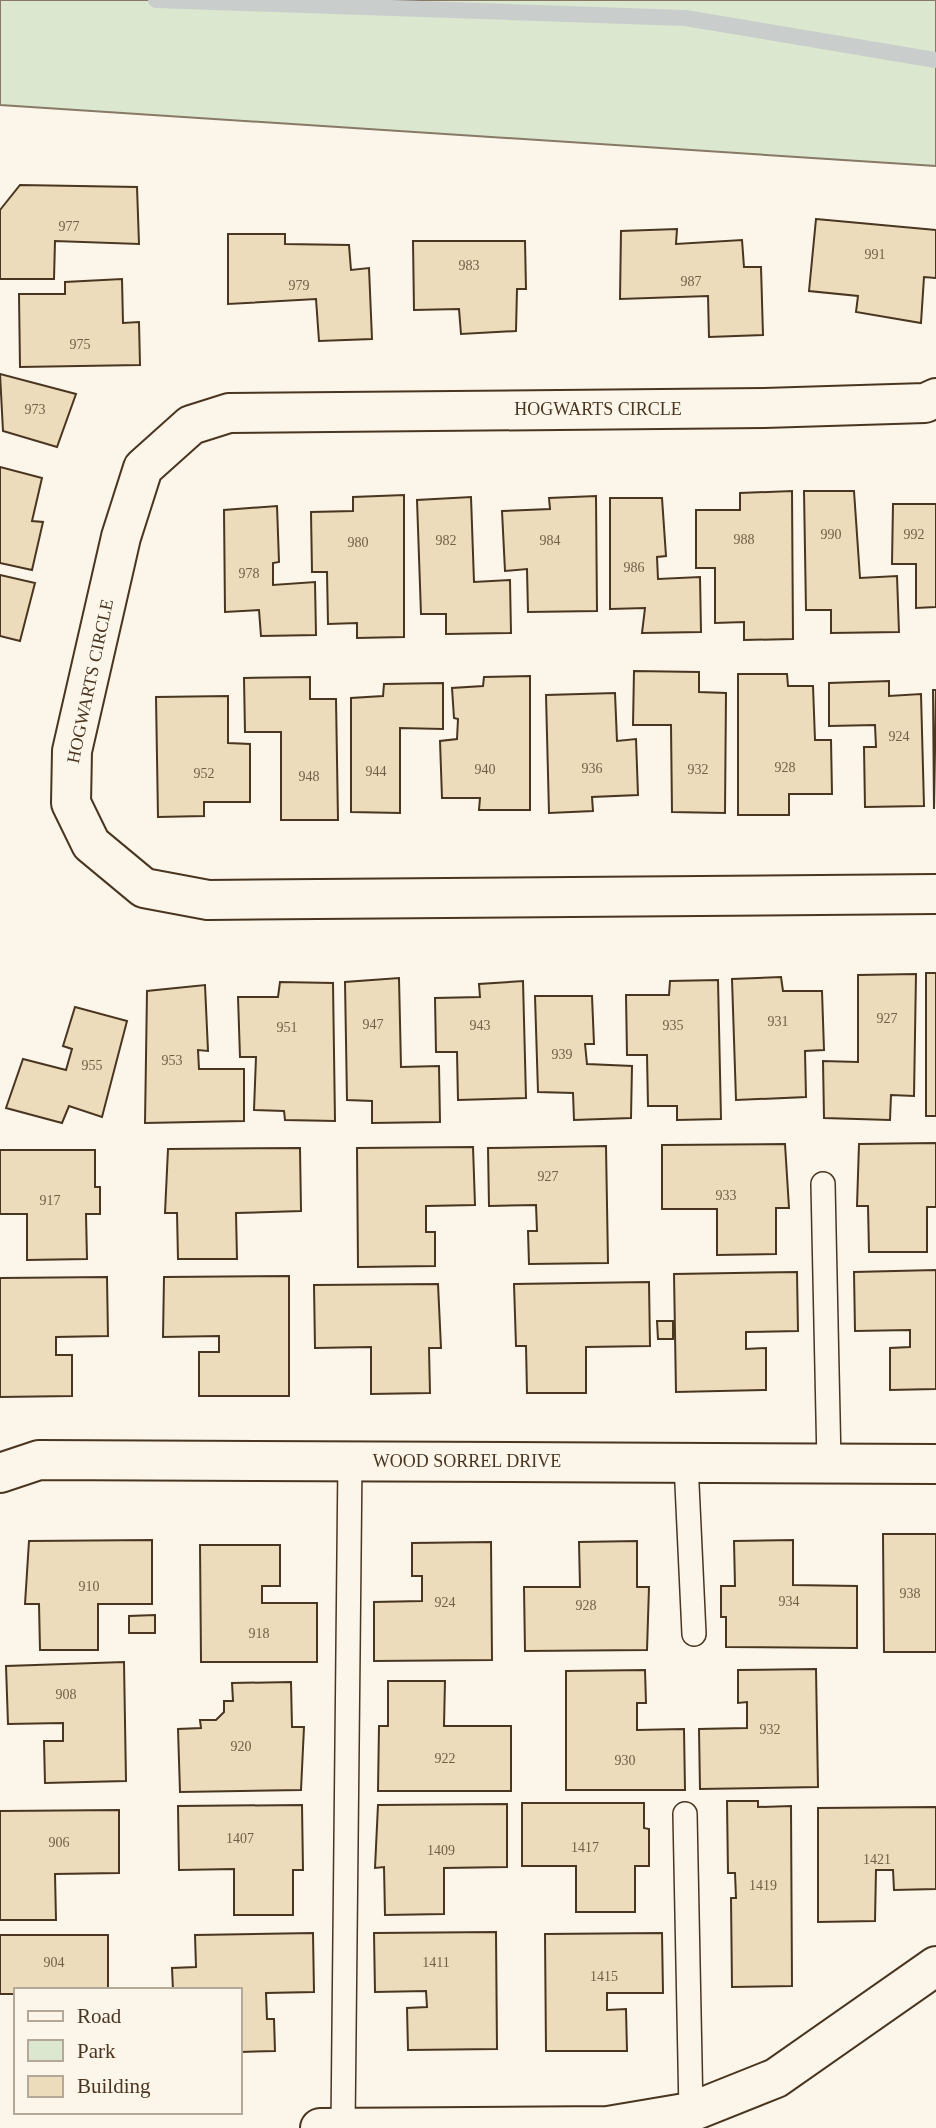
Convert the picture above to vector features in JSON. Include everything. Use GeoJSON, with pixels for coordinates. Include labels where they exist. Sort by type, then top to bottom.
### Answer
{"type":"FeatureCollection","features":[{"type":"Feature","properties":{"kind":"street","name":"HOGWARTS CIRCLE"},"geometry":{"type":"LineString","coordinates":[[936,398],[925,403],[764,408],[241,412],[191,425],[143,468],[121,537],[72,751],[71,803],[92,844],[144,888],[208,901],[936,894]]}},
{"type":"Feature","properties":{"kind":"street","name":"WOOD SORREL DRIVE"},"geometry":{"type":"LineString","coordinates":[[0,1473],[39,1460],[936,1464]]}},
{"type":"Feature","properties":{"kind":"street"},"geometry":{"type":"LineString","coordinates":[[320,2128],[608,2126],[691,2112],[776,2078],[936,1966]]}},
{"type":"Feature","properties":{"kind":"lane"},"geometry":{"type":"LineString","coordinates":[[823,1184],[829,1463]]}},
{"type":"Feature","properties":{"kind":"lane"},"geometry":{"type":"LineString","coordinates":[[344,2128],[350,1460]]}},
{"type":"Feature","properties":{"kind":"lane"},"geometry":{"type":"LineString","coordinates":[[686,1463],[694,1634]]}},
{"type":"Feature","properties":{"kind":"lane"},"geometry":{"type":"LineString","coordinates":[[685,1814],[691,2112]]}},
{"type":"Feature","properties":{"kind":"green space"},"geometry":{"type":"Polygon","coordinates":[[[0,0],[936,0],[936,166],[0,105],[0,0]]]}},
{"type":"Feature","properties":{"kind":"building"},"geometry":{"type":"Polygon","coordinates":[[[20,185],[137,187],[139,244],[55,241],[54,279],[0,279],[0,210],[20,185]]]}},
{"type":"Feature","properties":{"kind":"building"},"geometry":{"type":"Polygon","coordinates":[[[816,219],[936,230],[936,278],[924,277],[921,323],[856,312],[858,296],[809,291],[816,219]]]}},
{"type":"Feature","properties":{"kind":"building"},"geometry":{"type":"Polygon","coordinates":[[[677,229],[676,244],[742,240],[744,267],[761,267],[763,335],[709,337],[708,296],[620,299],[621,231],[677,229]]]}},
{"type":"Feature","properties":{"kind":"building"},"geometry":{"type":"Polygon","coordinates":[[[228,234],[285,234],[285,244],[349,245],[351,270],[369,268],[372,339],[319,341],[316,299],[228,304],[228,234]]]}},
{"type":"Feature","properties":{"kind":"building"},"geometry":{"type":"Polygon","coordinates":[[[413,241],[525,241],[526,289],[517,289],[516,331],[461,334],[459,309],[414,310],[413,241]]]}},
{"type":"Feature","properties":{"kind":"building"},"geometry":{"type":"Polygon","coordinates":[[[122,279],[123,323],[139,322],[140,365],[20,367],[19,294],[65,294],[65,282],[122,279]]]}},
{"type":"Feature","properties":{"kind":"building"},"geometry":{"type":"Polygon","coordinates":[[[0,374],[76,394],[57,447],[3,431],[0,374]]]}},
{"type":"Feature","properties":{"kind":"building"},"geometry":{"type":"Polygon","coordinates":[[[0,467],[42,478],[32,521],[43,522],[32,570],[0,563],[0,467]]]}},
{"type":"Feature","properties":{"kind":"building"},"geometry":{"type":"Polygon","coordinates":[[[792,491],[793,639],[744,640],[744,622],[715,623],[715,568],[696,568],[696,510],[740,510],[740,493],[792,491]]]}},
{"type":"Feature","properties":{"kind":"building"},"geometry":{"type":"Polygon","coordinates":[[[804,491],[854,491],[860,578],[897,576],[899,632],[831,633],[831,610],[806,610],[804,491]]]}},
{"type":"Feature","properties":{"kind":"building"},"geometry":{"type":"Polygon","coordinates":[[[404,495],[404,637],[357,638],[357,623],[328,624],[327,572],[312,572],[311,512],[353,511],[353,497],[404,495]]]}},
{"type":"Feature","properties":{"kind":"building"},"geometry":{"type":"Polygon","coordinates":[[[596,496],[597,611],[528,612],[527,569],[505,571],[502,511],[550,509],[549,498],[596,496]]]}},
{"type":"Feature","properties":{"kind":"building"},"geometry":{"type":"Polygon","coordinates":[[[471,497],[474,582],[510,580],[511,633],[446,634],[446,614],[421,614],[417,500],[471,497]]]}},
{"type":"Feature","properties":{"kind":"building"},"geometry":{"type":"Polygon","coordinates":[[[610,498],[662,498],[666,556],[657,557],[658,579],[700,577],[701,632],[642,633],[645,608],[610,609],[610,498]]]}},
{"type":"Feature","properties":{"kind":"building"},"geometry":{"type":"Polygon","coordinates":[[[893,504],[936,504],[936,607],[916,608],[916,564],[892,564],[893,504]]]}},
{"type":"Feature","properties":{"kind":"building"},"geometry":{"type":"Polygon","coordinates":[[[277,506],[279,562],[273,563],[273,585],[315,582],[316,635],[261,636],[259,610],[225,612],[224,510],[277,506]]]}},
{"type":"Feature","properties":{"kind":"building"},"geometry":{"type":"Polygon","coordinates":[[[0,575],[35,583],[20,641],[0,636],[0,575]]]}},
{"type":"Feature","properties":{"kind":"building"},"geometry":{"type":"Polygon","coordinates":[[[634,671],[699,672],[699,692],[726,693],[725,813],[672,812],[671,725],[633,725],[634,671]]]}},
{"type":"Feature","properties":{"kind":"building"},"geometry":{"type":"Polygon","coordinates":[[[738,674],[787,674],[788,686],[813,686],[815,740],[831,740],[832,794],[789,794],[789,815],[738,815],[738,674]]]}},
{"type":"Feature","properties":{"kind":"building"},"geometry":{"type":"Polygon","coordinates":[[[530,676],[530,810],[479,810],[480,798],[442,798],[440,741],[457,739],[458,719],[454,718],[452,688],[483,686],[484,677],[530,676]]]}},
{"type":"Feature","properties":{"kind":"building"},"geometry":{"type":"Polygon","coordinates":[[[310,677],[310,699],[336,699],[338,820],[281,820],[281,732],[245,732],[244,678],[310,677]]]}},
{"type":"Feature","properties":{"kind":"building"},"geometry":{"type":"Polygon","coordinates":[[[889,681],[889,696],[921,694],[924,806],[865,807],[864,747],[876,747],[875,725],[829,726],[829,683],[889,681]]]}},
{"type":"Feature","properties":{"kind":"building"},"geometry":{"type":"Polygon","coordinates":[[[443,683],[443,729],[400,728],[400,813],[351,812],[351,698],[383,696],[384,684],[443,683]]]}},
{"type":"Feature","properties":{"kind":"building"},"geometry":{"type":"Polygon","coordinates":[[[933,690],[936,690],[934,809],[933,690]]]}},
{"type":"Feature","properties":{"kind":"building"},"geometry":{"type":"Polygon","coordinates":[[[615,693],[617,741],[636,739],[638,795],[592,797],[593,811],[549,813],[546,695],[615,693]]]}},
{"type":"Feature","properties":{"kind":"building"},"geometry":{"type":"Polygon","coordinates":[[[228,696],[228,743],[250,744],[250,802],[204,802],[204,816],[158,817],[156,697],[228,696]]]}},
{"type":"Feature","properties":{"kind":"building"},"geometry":{"type":"Polygon","coordinates":[[[926,973],[936,973],[936,1116],[926,1116],[926,973]]]}},
{"type":"Feature","properties":{"kind":"building"},"geometry":{"type":"Polygon","coordinates":[[[916,974],[914,1096],[891,1095],[890,1120],[824,1118],[823,1061],[858,1062],[858,975],[916,974]]]}},
{"type":"Feature","properties":{"kind":"building"},"geometry":{"type":"Polygon","coordinates":[[[781,977],[783,991],[822,991],[824,1050],[805,1051],[806,1097],[736,1100],[732,979],[781,977]]]}},
{"type":"Feature","properties":{"kind":"building"},"geometry":{"type":"Polygon","coordinates":[[[399,978],[401,1067],[439,1066],[440,1122],[372,1123],[372,1101],[347,1100],[345,982],[399,978]]]}},
{"type":"Feature","properties":{"kind":"building"},"geometry":{"type":"Polygon","coordinates":[[[718,980],[721,1119],[677,1120],[677,1106],[648,1106],[647,1055],[627,1055],[626,995],[669,995],[670,981],[718,980]]]}},
{"type":"Feature","properties":{"kind":"building"},"geometry":{"type":"Polygon","coordinates":[[[523,981],[526,1098],[458,1100],[457,1052],[436,1052],[435,998],[480,997],[479,984],[523,981]]]}},
{"type":"Feature","properties":{"kind":"building"},"geometry":{"type":"Polygon","coordinates":[[[280,982],[333,983],[335,1121],[285,1120],[284,1111],[254,1110],[256,1057],[240,1057],[238,997],[278,997],[280,982]]]}},
{"type":"Feature","properties":{"kind":"building"},"geometry":{"type":"Polygon","coordinates":[[[205,985],[208,1051],[198,1050],[199,1069],[244,1069],[244,1121],[145,1123],[147,991],[205,985]]]}},
{"type":"Feature","properties":{"kind":"building"},"geometry":{"type":"Polygon","coordinates":[[[535,996],[592,996],[594,1044],[585,1044],[587,1064],[632,1066],[631,1118],[574,1120],[573,1093],[538,1092],[535,996]]]}},
{"type":"Feature","properties":{"kind":"building"},"geometry":{"type":"Polygon","coordinates":[[[75,1007],[127,1021],[102,1117],[69,1106],[62,1123],[6,1108],[23,1059],[66,1070],[72,1049],[63,1046],[75,1007]]]}},
{"type":"Feature","properties":{"kind":"building"},"geometry":{"type":"Polygon","coordinates":[[[936,1143],[936,1207],[927,1207],[927,1252],[869,1252],[868,1206],[857,1206],[859,1144],[936,1143]]]}},
{"type":"Feature","properties":{"kind":"building"},"geometry":{"type":"Polygon","coordinates":[[[785,1144],[789,1208],[776,1208],[776,1254],[717,1255],[717,1209],[662,1209],[662,1145],[785,1144]]]}},
{"type":"Feature","properties":{"kind":"building"},"geometry":{"type":"Polygon","coordinates":[[[606,1146],[608,1263],[529,1264],[528,1231],[537,1231],[536,1205],[489,1206],[488,1148],[606,1146]]]}},
{"type":"Feature","properties":{"kind":"building"},"geometry":{"type":"Polygon","coordinates":[[[473,1147],[475,1205],[426,1206],[426,1232],[435,1232],[435,1266],[358,1267],[357,1148],[473,1147]]]}},
{"type":"Feature","properties":{"kind":"building"},"geometry":{"type":"Polygon","coordinates":[[[300,1148],[301,1211],[236,1213],[237,1259],[178,1259],[177,1213],[165,1213],[168,1149],[300,1148]]]}},
{"type":"Feature","properties":{"kind":"building"},"geometry":{"type":"Polygon","coordinates":[[[0,1150],[95,1150],[95,1187],[100,1187],[100,1214],[86,1214],[87,1259],[27,1260],[27,1214],[0,1214],[0,1150]]]}},
{"type":"Feature","properties":{"kind":"building"},"geometry":{"type":"Polygon","coordinates":[[[936,1270],[936,1389],[890,1390],[890,1348],[910,1347],[910,1330],[855,1331],[854,1272],[936,1270]]]}},
{"type":"Feature","properties":{"kind":"building"},"geometry":{"type":"Polygon","coordinates":[[[797,1272],[798,1331],[746,1332],[746,1349],[766,1348],[766,1390],[676,1392],[674,1274],[797,1272]]]}},
{"type":"Feature","properties":{"kind":"building"},"geometry":{"type":"Polygon","coordinates":[[[289,1276],[289,1396],[199,1396],[199,1352],[219,1352],[219,1336],[163,1337],[164,1277],[289,1276]]]}},
{"type":"Feature","properties":{"kind":"building"},"geometry":{"type":"Polygon","coordinates":[[[107,1277],[108,1336],[56,1337],[56,1355],[72,1355],[72,1396],[0,1397],[0,1278],[107,1277]]]}},
{"type":"Feature","properties":{"kind":"building"},"geometry":{"type":"Polygon","coordinates":[[[649,1282],[650,1346],[586,1347],[586,1393],[527,1393],[526,1346],[516,1346],[514,1284],[649,1282]]]}},
{"type":"Feature","properties":{"kind":"building"},"geometry":{"type":"Polygon","coordinates":[[[438,1284],[441,1348],[429,1348],[430,1393],[371,1394],[371,1347],[315,1348],[314,1285],[438,1284]]]}},
{"type":"Feature","properties":{"kind":"building"},"geometry":{"type":"Polygon","coordinates":[[[657,1321],[673,1321],[673,1339],[658,1339],[657,1321]]]}},
{"type":"Feature","properties":{"kind":"building"},"geometry":{"type":"Polygon","coordinates":[[[883,1534],[936,1534],[936,1652],[884,1652],[883,1534]]]}},
{"type":"Feature","properties":{"kind":"building"},"geometry":{"type":"Polygon","coordinates":[[[152,1540],[152,1604],[98,1604],[98,1650],[40,1650],[39,1604],[25,1604],[29,1541],[152,1540]]]}},
{"type":"Feature","properties":{"kind":"building"},"geometry":{"type":"Polygon","coordinates":[[[793,1540],[793,1585],[857,1586],[857,1648],[726,1647],[726,1617],[721,1617],[721,1586],[735,1586],[734,1541],[793,1540]]]}},
{"type":"Feature","properties":{"kind":"building"},"geometry":{"type":"Polygon","coordinates":[[[637,1541],[637,1587],[649,1587],[647,1650],[525,1651],[524,1587],[580,1587],[579,1542],[637,1541]]]}},
{"type":"Feature","properties":{"kind":"building"},"geometry":{"type":"Polygon","coordinates":[[[491,1542],[492,1660],[374,1661],[374,1602],[422,1601],[422,1576],[412,1576],[412,1543],[491,1542]]]}},
{"type":"Feature","properties":{"kind":"building"},"geometry":{"type":"Polygon","coordinates":[[[200,1545],[280,1545],[280,1586],[262,1586],[262,1603],[317,1603],[317,1662],[201,1662],[200,1545]]]}},
{"type":"Feature","properties":{"kind":"building"},"geometry":{"type":"Polygon","coordinates":[[[155,1615],[155,1633],[129,1633],[129,1616],[155,1615]]]}},
{"type":"Feature","properties":{"kind":"building"},"geometry":{"type":"Polygon","coordinates":[[[124,1662],[126,1781],[45,1783],[44,1741],[63,1741],[63,1723],[8,1724],[6,1666],[124,1662]]]}},
{"type":"Feature","properties":{"kind":"building"},"geometry":{"type":"Polygon","coordinates":[[[816,1669],[818,1787],[700,1789],[699,1729],[747,1728],[747,1702],[738,1703],[738,1670],[816,1669]]]}},
{"type":"Feature","properties":{"kind":"building"},"geometry":{"type":"Polygon","coordinates":[[[645,1670],[646,1703],[637,1703],[637,1730],[684,1729],[685,1790],[566,1790],[566,1671],[645,1670]]]}},
{"type":"Feature","properties":{"kind":"building"},"geometry":{"type":"Polygon","coordinates":[[[388,1681],[445,1681],[444,1726],[511,1726],[511,1791],[378,1791],[379,1726],[388,1726],[388,1681]]]}},
{"type":"Feature","properties":{"kind":"building"},"geometry":{"type":"Polygon","coordinates":[[[291,1682],[292,1727],[304,1727],[301,1790],[180,1792],[178,1729],[201,1728],[200,1720],[216,1720],[224,1712],[224,1701],[233,1701],[232,1683],[291,1682]]]}},
{"type":"Feature","properties":{"kind":"building"},"geometry":{"type":"Polygon","coordinates":[[[727,1801],[758,1801],[758,1807],[791,1806],[792,1986],[732,1987],[731,1898],[736,1898],[735,1873],[728,1873],[727,1801]]]}},
{"type":"Feature","properties":{"kind":"building"},"geometry":{"type":"Polygon","coordinates":[[[522,1803],[644,1803],[644,1828],[649,1829],[649,1866],[635,1866],[635,1912],[576,1912],[576,1866],[522,1866],[522,1803]]]}},
{"type":"Feature","properties":{"kind":"building"},"geometry":{"type":"Polygon","coordinates":[[[507,1804],[507,1867],[444,1868],[444,1914],[385,1915],[384,1867],[375,1868],[378,1805],[507,1804]]]}},
{"type":"Feature","properties":{"kind":"building"},"geometry":{"type":"Polygon","coordinates":[[[302,1805],[303,1870],[293,1870],[293,1915],[234,1915],[234,1869],[179,1870],[178,1806],[302,1805]]]}},
{"type":"Feature","properties":{"kind":"building"},"geometry":{"type":"Polygon","coordinates":[[[936,1807],[936,1889],[894,1890],[893,1870],[876,1870],[875,1921],[818,1922],[818,1808],[936,1807]]]}},
{"type":"Feature","properties":{"kind":"building"},"geometry":{"type":"Polygon","coordinates":[[[119,1810],[119,1873],[55,1874],[56,1920],[0,1920],[0,1811],[119,1810]]]}},
{"type":"Feature","properties":{"kind":"building"},"geometry":{"type":"Polygon","coordinates":[[[496,1932],[497,2049],[408,2050],[407,2008],[427,2007],[426,1991],[375,1992],[374,1933],[496,1932]]]}},
{"type":"Feature","properties":{"kind":"building"},"geometry":{"type":"Polygon","coordinates":[[[313,1933],[314,1992],[266,1993],[267,2019],[274,2019],[275,2051],[242,2052],[242,1988],[173,1988],[172,1968],[196,1967],[195,1935],[313,1933]]]}},
{"type":"Feature","properties":{"kind":"building"},"geometry":{"type":"Polygon","coordinates":[[[662,1933],[663,1993],[607,1993],[607,2010],[626,2009],[627,2051],[546,2051],[545,1934],[662,1933]]]}},
{"type":"Feature","properties":{"kind":"building"},"geometry":{"type":"Polygon","coordinates":[[[0,1935],[108,1935],[108,1988],[14,1988],[14,1994],[0,1994],[0,1935]]]}},
{"type":"Feature","properties":{"kind":"waterway"},"geometry":{"type":"LineString","coordinates":[[156,0],[685,18],[936,60]]}}]}
